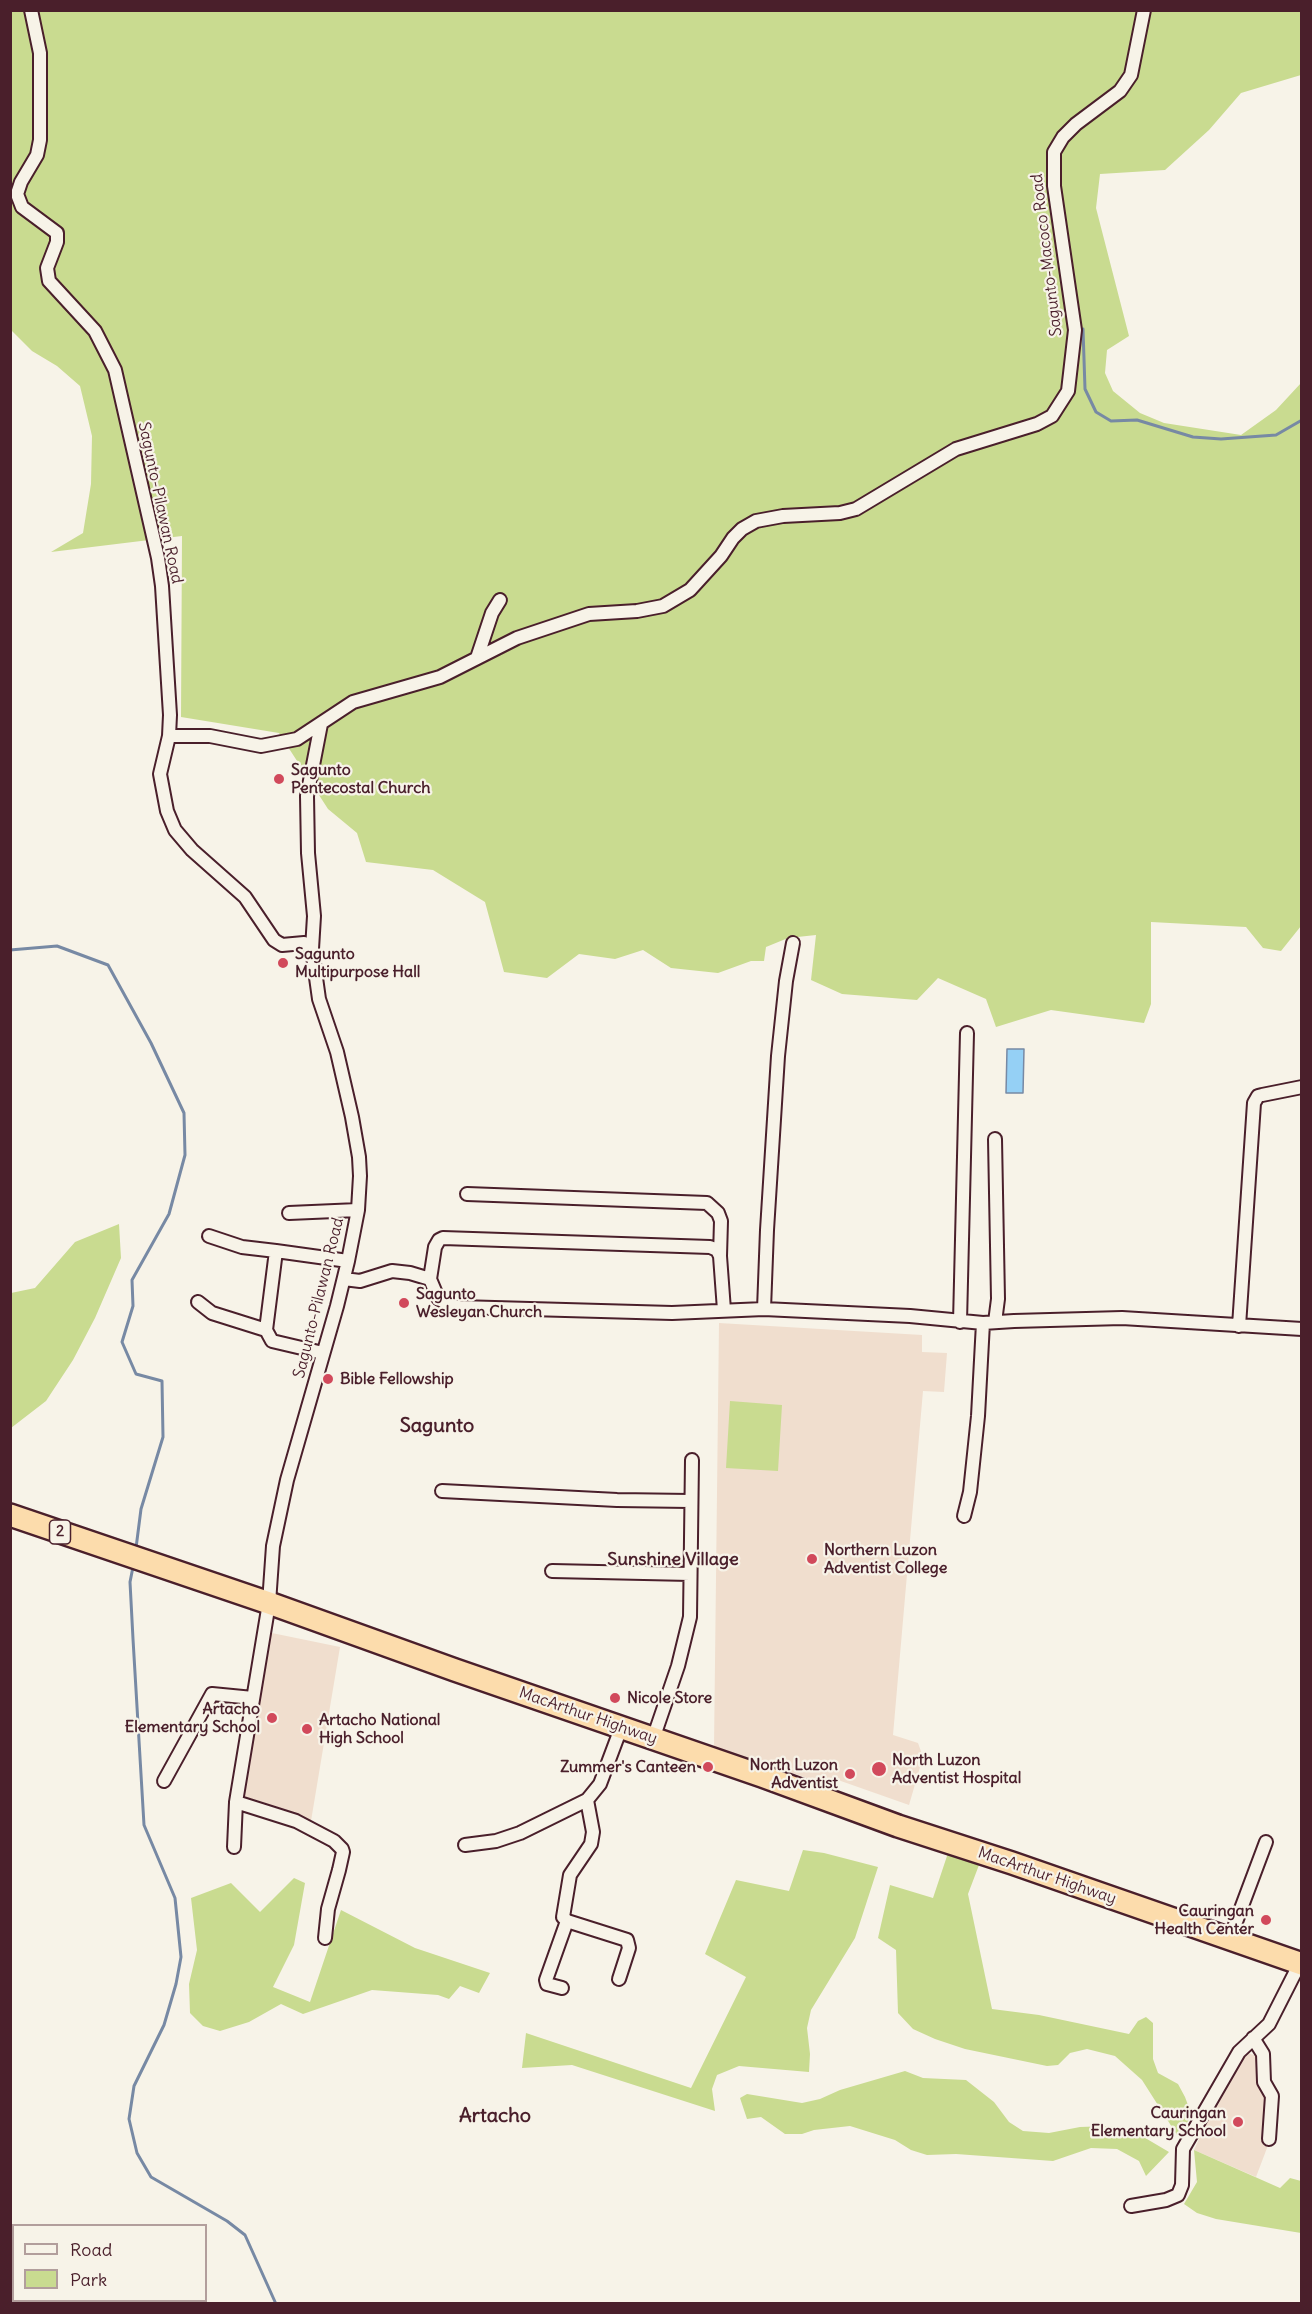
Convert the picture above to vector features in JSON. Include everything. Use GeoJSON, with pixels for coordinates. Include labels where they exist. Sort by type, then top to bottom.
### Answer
{"type":"FeatureCollection","features":[{"type":"Feature","properties":{"kind":"highway","name":"MacArthur Highway"},"geometry":{"type":"LineString","coordinates":[[10,1515],[149,1561],[751,1772],[898,1826],[1301,1964]]}},
{"type":"Feature","properties":{"kind":"street","name":"Sagunto-Pilawan Road"},"geometry":{"type":"LineString","coordinates":[[31,10],[40,53],[39,148],[21,182],[18,194],[22,207],[57,233],[57,242],[46,268],[48,281],[95,331],[115,370],[160,566],[170,690],[169,736],[160,774],[167,811],[175,830],[198,857],[245,897],[274,940],[282,945],[304,943],[312,949],[319,999],[337,1052],[352,1117],[360,1176],[358,1210],[348,1261],[287,1480],[273,1546],[268,1603],[236,1802],[234,1847]]}},
{"type":"Feature","properties":{"kind":"street","name":"Sagunto-Macoco Road"},"geometry":{"type":"LineString","coordinates":[[169,736],[210,736],[267,746],[297,740],[353,702],[440,677],[517,638],[589,614],[637,611],[663,606],[690,590],[721,556],[733,538],[742,529],[756,521],[783,516],[833,514],[856,509],[956,449],[1037,424],[1052,416],[1068,391],[1075,330],[1054,186],[1054,152],[1063,137],[1076,124],[1120,91],[1131,75],[1144,10]]}},
{"type":"Feature","properties":{"kind":"street"},"geometry":{"type":"LineString","coordinates":[[477,658],[492,613],[500,600]]}},
{"type":"Feature","properties":{"kind":"street"},"geometry":{"type":"LineString","coordinates":[[312,949],[314,916],[308,853],[307,796],[321,724]]}},
{"type":"Feature","properties":{"kind":"street"},"geometry":{"type":"LineString","coordinates":[[764,1309],[778,1056],[786,981],[793,943]]}},
{"type":"Feature","properties":{"kind":"street"},"geometry":{"type":"LineString","coordinates":[[960,1322],[967,1033]]}},
{"type":"Feature","properties":{"kind":"street"},"geometry":{"type":"LineString","coordinates":[[1239,1326],[1254,1103],[1258,1096],[1302,1087]]}},
{"type":"Feature","properties":{"kind":"street"},"geometry":{"type":"LineString","coordinates":[[964,1516],[970,1492],[989,1323],[998,1299],[995,1139]]}},
{"type":"Feature","properties":{"kind":"street"},"geometry":{"type":"LineString","coordinates":[[467,1194],[712,1205],[721,1221],[723,1310]]}},
{"type":"Feature","properties":{"kind":"street"},"geometry":{"type":"LineString","coordinates":[[289,1213],[358,1210]]}},
{"type":"Feature","properties":{"kind":"street"},"geometry":{"type":"LineString","coordinates":[[209,1236],[242,1247],[348,1261]]}},
{"type":"Feature","properties":{"kind":"street"},"geometry":{"type":"LineString","coordinates":[[720,1256],[717,1250],[710,1248],[443,1238],[435,1247],[430,1279],[442,1302],[459,1307],[672,1313],[764,1309],[910,1316],[989,1323],[1122,1318],[1302,1329]]}},
{"type":"Feature","properties":{"kind":"street"},"geometry":{"type":"LineString","coordinates":[[276,1251],[266,1330],[272,1341],[323,1353]]}},
{"type":"Feature","properties":{"kind":"street"},"geometry":{"type":"LineString","coordinates":[[344,1278],[360,1281],[392,1271],[430,1279]]}},
{"type":"Feature","properties":{"kind":"street"},"geometry":{"type":"LineString","coordinates":[[198,1302],[212,1313],[266,1330]]}},
{"type":"Feature","properties":{"kind":"street"},"geometry":{"type":"LineString","coordinates":[[652,1739],[678,1666],[691,1607],[692,1460]]}},
{"type":"Feature","properties":{"kind":"street"},"geometry":{"type":"LineString","coordinates":[[442,1491],[617,1500],[690,1501]]}},
{"type":"Feature","properties":{"kind":"street"},"geometry":{"type":"LineString","coordinates":[[552,1571],[690,1574]]}},
{"type":"Feature","properties":{"kind":"street"},"geometry":{"type":"LineString","coordinates":[[165,1781],[212,1694],[253,1698]]}},
{"type":"Feature","properties":{"kind":"street"},"geometry":{"type":"LineString","coordinates":[[465,1845],[520,1833],[587,1800],[600,1784],[621,1728]]}},
{"type":"Feature","properties":{"kind":"street"},"geometry":{"type":"LineString","coordinates":[[587,1800],[593,1832],[591,1844],[570,1875],[563,1906],[563,1917],[567,1921],[627,1940],[629,1948],[619,1979]]}},
{"type":"Feature","properties":{"kind":"street"},"geometry":{"type":"LineString","coordinates":[[236,1802],[296,1821],[334,1841],[342,1849],[328,1908],[325,1938]]}},
{"type":"Feature","properties":{"kind":"street"},"geometry":{"type":"LineString","coordinates":[[1230,1938],[1266,1842]]}},
{"type":"Feature","properties":{"kind":"street"},"geometry":{"type":"LineString","coordinates":[[562,1988],[547,1984],[546,1980],[567,1921]]}},
{"type":"Feature","properties":{"kind":"street"},"geometry":{"type":"LineString","coordinates":[[1131,2206],[1166,2200],[1178,2195],[1182,2185],[1183,2148],[1239,2052],[1269,2024],[1301,1964]]}},
{"type":"Feature","properties":{"kind":"street"},"geometry":{"type":"LineString","coordinates":[[1253,2037],[1263,2054],[1264,2082],[1272,2096],[1269,2139]]}},
{"type":"Feature","properties":{"kind":"shaded area","name":"Northern Luzon Adventist College"},"geometry":{"type":"Polygon","coordinates":[[[719,1323],[922,1335],[922,1352],[947,1353],[944,1392],[923,1391],[893,1735],[918,1743],[923,1757],[909,1805],[838,1780],[837,1788],[714,1747],[719,1323]]]}},
{"type":"Feature","properties":{"kind":"shaded area"},"geometry":{"type":"Polygon","coordinates":[[[267,1632],[340,1647],[311,1821],[245,1803],[242,1796],[267,1632]]]}},
{"type":"Feature","properties":{"kind":"shaded area","name":"Cauringan Elementary School"},"geometry":{"type":"Polygon","coordinates":[[[1245,2052],[1262,2058],[1270,2096],[1267,2148],[1256,2177],[1194,2150],[1221,2091],[1245,2052]]]}},
{"type":"Feature","properties":{"kind":"green space"},"geometry":{"type":"Polygon","coordinates":[[[10,11],[1301,11],[1301,75],[1241,93],[1209,130],[1165,170],[1100,174],[1096,208],[1129,336],[1107,350],[1105,373],[1113,391],[1140,413],[1164,423],[1241,435],[1276,410],[1301,383],[1301,926],[1281,951],[1263,948],[1246,927],[1151,922],[1151,1004],[1144,1023],[1051,1010],[996,1027],[986,999],[938,978],[917,1000],[842,994],[811,980],[816,935],[788,938],[766,947],[764,961],[751,961],[718,973],[671,968],[643,950],[615,959],[579,954],[547,978],[504,972],[485,902],[433,870],[366,862],[357,833],[328,809],[279,733],[181,717],[182,536],[51,552],[83,533],[91,484],[92,436],[80,386],[57,366],[32,351],[11,330],[10,11]]]}},
{"type":"Feature","properties":{"kind":"green space"},"geometry":{"type":"Polygon","coordinates":[[[119,1224],[121,1258],[95,1318],[73,1360],[46,1401],[11,1428],[11,1293],[35,1288],[75,1242],[119,1224]]]}},
{"type":"Feature","properties":{"kind":"green space"},"geometry":{"type":"Polygon","coordinates":[[[730,1401],[782,1405],[778,1471],[726,1468],[730,1401]]]}},
{"type":"Feature","properties":{"kind":"green space"},"geometry":{"type":"Polygon","coordinates":[[[803,1850],[878,1867],[855,1938],[811,2010],[807,2028],[810,2054],[809,2072],[739,2066],[717,2075],[712,2089],[715,2111],[572,2065],[522,2068],[526,2033],[691,2088],[746,1977],[705,1954],[736,1880],[789,1891],[803,1850]]]}},
{"type":"Feature","properties":{"kind":"green space"},"geometry":{"type":"Polygon","coordinates":[[[948,1853],[979,1865],[968,1894],[992,2009],[1039,2015],[1129,2034],[1138,2021],[1146,2017],[1153,2023],[1153,2059],[1158,2073],[1178,2084],[1192,2116],[1177,2135],[1142,2080],[1115,2056],[1087,2049],[1070,2053],[1058,2065],[1047,2066],[965,2049],[935,2039],[913,2029],[898,2013],[896,1950],[878,1938],[890,1885],[933,1898],[948,1853]]]}},
{"type":"Feature","properties":{"kind":"green space"},"geometry":{"type":"Polygon","coordinates":[[[294,1878],[305,1883],[294,1945],[273,1987],[310,2002],[341,1910],[415,1948],[490,1973],[479,1993],[460,1986],[449,1999],[438,1995],[372,1990],[303,2014],[281,2004],[249,2022],[220,2031],[203,2026],[190,2013],[189,1984],[197,1950],[191,1898],[231,1883],[260,1912],[294,1878]]]}},
{"type":"Feature","properties":{"kind":"green space"},"geometry":{"type":"Polygon","coordinates":[[[905,2071],[923,2078],[966,2080],[994,2102],[1009,2122],[1023,2131],[1049,2133],[1080,2127],[1109,2126],[1130,2129],[1169,2152],[1146,2176],[1139,2161],[1117,2149],[1091,2148],[1053,2161],[956,2154],[927,2155],[911,2150],[895,2140],[850,2126],[814,2130],[802,2134],[785,2134],[761,2117],[747,2119],[740,2098],[747,2094],[802,2103],[905,2071]]]}},
{"type":"Feature","properties":{"kind":"green space"},"geometry":{"type":"Polygon","coordinates":[[[1194,2150],[1280,2188],[1290,2178],[1301,2181],[1301,2233],[1216,2219],[1197,2213],[1184,2204],[1197,2182],[1194,2150]]]}},
{"type":"Feature","properties":{"kind":"water"},"geometry":{"type":"Polygon","coordinates":[[[1007,1049],[1024,1049],[1023,1093],[1006,1093],[1007,1049]]]}},
{"type":"Feature","properties":{"kind":"waterway"},"geometry":{"type":"LineString","coordinates":[[1083,329],[1085,389],[1096,412],[1111,421],[1137,420],[1193,437],[1221,439],[1276,435],[1302,420]]}},
{"type":"Feature","properties":{"kind":"waterway"},"geometry":{"type":"LineString","coordinates":[[10,950],[57,946],[108,965],[151,1043],[184,1113],[185,1155],[169,1214],[132,1280],[133,1306],[122,1342],[136,1374],[162,1381],[163,1437],[141,1509],[136,1548]]}},
{"type":"Feature","properties":{"kind":"waterway"},"geometry":{"type":"LineString","coordinates":[[133,1567],[130,1582],[144,1825],[175,1898],[181,1957],[164,2025],[134,2086],[129,2119],[137,2153],[151,2177],[227,2221],[245,2235],[276,2304]]}},
{"type":"Feature","properties":{"kind":"place","name":"Sagunto Pentecostal Church"},"geometry":{"type":"Point","coordinates":[279,779]}},
{"type":"Feature","properties":{"kind":"place","name":"Sagunto Multipurpose Hall"},"geometry":{"type":"Point","coordinates":[283,963]}},
{"type":"Feature","properties":{"kind":"place","name":"Sagunto Wesleyan Church"},"geometry":{"type":"Point","coordinates":[404,1303]}},
{"type":"Feature","properties":{"kind":"place","name":"Bible Fellowship"},"geometry":{"type":"Point","coordinates":[328,1379]}},
{"type":"Feature","properties":{"kind":"place","name":"Northern Luzon Adventist College"},"geometry":{"type":"Point","coordinates":[812,1559]}},
{"type":"Feature","properties":{"kind":"place","name":"Nicole Store"},"geometry":{"type":"Point","coordinates":[615,1698]}},
{"type":"Feature","properties":{"kind":"place","name":"Artacho Elementary School"},"geometry":{"type":"Point","coordinates":[272,1718]}},
{"type":"Feature","properties":{"kind":"place","name":"Artacho National High School"},"geometry":{"type":"Point","coordinates":[307,1729]}},
{"type":"Feature","properties":{"kind":"place","name":"Zummer's Canteen"},"geometry":{"type":"Point","coordinates":[708,1767]}},
{"type":"Feature","properties":{"kind":"place","name":"North Luzon Adventist Hospital"},"geometry":{"type":"Point","coordinates":[879,1769]}},
{"type":"Feature","properties":{"kind":"place","name":"North Luzon Adventist"},"geometry":{"type":"Point","coordinates":[850,1774]}},
{"type":"Feature","properties":{"kind":"place","name":"Cauringan Health Center"},"geometry":{"type":"Point","coordinates":[1266,1920]}},
{"type":"Feature","properties":{"kind":"place","name":"Cauringan Elementary School"},"geometry":{"type":"Point","coordinates":[1238,2122]}},
{"type":"Feature","properties":{"kind":"district","name":"Sagunto"},"geometry":{"type":"Point","coordinates":[437,1426]}},
{"type":"Feature","properties":{"kind":"district","name":"Sunshine Village"},"geometry":{"type":"Point","coordinates":[673,1560]}},
{"type":"Feature","properties":{"kind":"district","name":"Artacho"},"geometry":{"type":"Point","coordinates":[495,2116]}}]}
